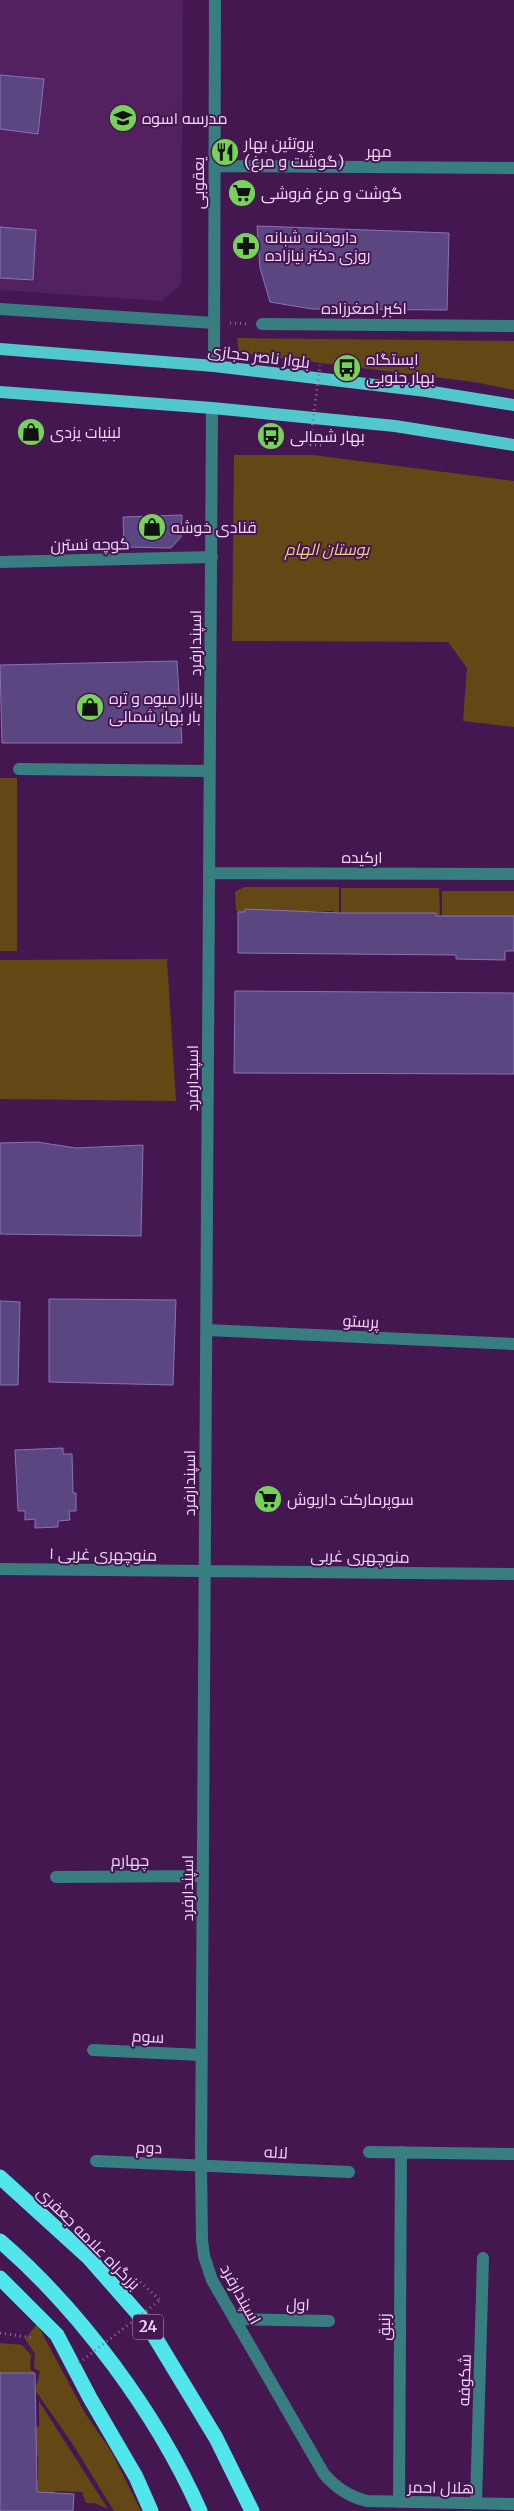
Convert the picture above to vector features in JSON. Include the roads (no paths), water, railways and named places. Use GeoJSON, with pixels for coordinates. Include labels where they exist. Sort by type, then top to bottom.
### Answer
{"type":"FeatureCollection","features":[{"type":"Feature","properties":{"kind":"highway","name":"بزرگراه علامه جعفری"},"geometry":{"type":"LineString","coordinates":[[0,2177],[89,2258],[147,2324],[216,2438],[252,2511]]}},
{"type":"Feature","properties":{"kind":"highway"},"geometry":{"type":"LineString","coordinates":[[0,2241],[57,2296],[126,2381],[174,2459],[200,2511]]}},
{"type":"Feature","properties":{"kind":"highway"},"geometry":{"type":"LineString","coordinates":[[0,2278],[56,2335],[136,2477],[151,2511]]}},
{"type":"Feature","properties":{"kind":"main road","name":"بلوار ناصر حجازی"},"geometry":{"type":"LineString","coordinates":[[0,349],[214,366],[445,394],[514,405]]}},
{"type":"Feature","properties":{"kind":"main road"},"geometry":{"type":"LineString","coordinates":[[0,392],[212,408],[395,426],[514,446]]}},
{"type":"Feature","properties":{"kind":"street","name":"یعقوبی"},"geometry":{"type":"LineString","coordinates":[[214,366],[215,0]]}},
{"type":"Feature","properties":{"kind":"street","name":"مهر"},"geometry":{"type":"LineString","coordinates":[[215,166],[514,168]]}},
{"type":"Feature","properties":{"kind":"street"},"geometry":{"type":"LineString","coordinates":[[0,309],[214,323]]}},
{"type":"Feature","properties":{"kind":"street","name":"اکبر اصغرزاده"},"geometry":{"type":"LineString","coordinates":[[262,324],[514,326]]}},
{"type":"Feature","properties":{"kind":"street","name":"اسپندارفرد"},"geometry":{"type":"LineString","coordinates":[[212,408],[201,2165],[204,2256],[212,2280],[236,2318],[324,2474],[344,2492],[368,2502]]}},
{"type":"Feature","properties":{"kind":"street","name":"کوچه نسترن"},"geometry":{"type":"LineString","coordinates":[[0,562],[212,557]]}},
{"type":"Feature","properties":{"kind":"street"},"geometry":{"type":"LineString","coordinates":[[19,769],[210,771]]}},
{"type":"Feature","properties":{"kind":"street","name":"ارکیده"},"geometry":{"type":"LineString","coordinates":[[210,872],[514,874]]}},
{"type":"Feature","properties":{"kind":"street","name":"پرستو"},"geometry":{"type":"LineString","coordinates":[[207,1330],[514,1344]]}},
{"type":"Feature","properties":{"kind":"street","name":"منوچهری غربی ۱"},"geometry":{"type":"LineString","coordinates":[[0,1569],[205,1571]]}},
{"type":"Feature","properties":{"kind":"street","name":"منوچهری غربی"},"geometry":{"type":"LineString","coordinates":[[205,1571],[514,1574]]}},
{"type":"Feature","properties":{"kind":"street","name":"چهارم"},"geometry":{"type":"LineString","coordinates":[[56,1877],[203,1876]]}},
{"type":"Feature","properties":{"kind":"street","name":"سوم"},"geometry":{"type":"LineString","coordinates":[[93,2050],[202,2055]]}},
{"type":"Feature","properties":{"kind":"street"},"geometry":{"type":"LineString","coordinates":[[368,2152],[514,2154]]}},
{"type":"Feature","properties":{"kind":"street","name":"زنبق"},"geometry":{"type":"LineString","coordinates":[[399,2502],[401,2152]]}},
{"type":"Feature","properties":{"kind":"street","name":"دوم"},"geometry":{"type":"LineString","coordinates":[[96,2162],[201,2165]]}},
{"type":"Feature","properties":{"kind":"street","name":"لاله"},"geometry":{"type":"LineString","coordinates":[[201,2165],[349,2172]]}},
{"type":"Feature","properties":{"kind":"street","name":"شکوفه"},"geometry":{"type":"LineString","coordinates":[[476,2503],[484,2258]]}},
{"type":"Feature","properties":{"kind":"street","name":"اول"},"geometry":{"type":"LineString","coordinates":[[236,2318],[329,2321]]}},
{"type":"Feature","properties":{"kind":"street","name":"هلال احمر"},"geometry":{"type":"LineString","coordinates":[[368,2502],[514,2504]]}},
{"type":"Feature","properties":{"kind":"place","name":"مدرسه اسوه"},"geometry":{"type":"Point","coordinates":[123,118]}},
{"type":"Feature","properties":{"kind":"place","name":"پروتئین بهار (گوشت و مرغ)"},"geometry":{"type":"Point","coordinates":[225,152]}},
{"type":"Feature","properties":{"kind":"place","name":"گوشت و مرغ فروشی"},"geometry":{"type":"Point","coordinates":[242,193]}},
{"type":"Feature","properties":{"kind":"place","name":"داروخانه شبانه روزی دکتر نیازاده"},"geometry":{"type":"Point","coordinates":[246,246]}},
{"type":"Feature","properties":{"kind":"place","name":"ایستگاه بهار جنوبی"},"geometry":{"type":"Point","coordinates":[347,368]}},
{"type":"Feature","properties":{"kind":"place","name":"لبنیات یزدی"},"geometry":{"type":"Point","coordinates":[31,432]}},
{"type":"Feature","properties":{"kind":"place","name":"بهار شمالی"},"geometry":{"type":"Point","coordinates":[271,436]}},
{"type":"Feature","properties":{"kind":"place","name":"قنادی خوشه"},"geometry":{"type":"Point","coordinates":[152,527]}},
{"type":"Feature","properties":{"kind":"place","name":"بازار میوه و تره بار بهار شمالی"},"geometry":{"type":"Point","coordinates":[90,707]}},
{"type":"Feature","properties":{"kind":"place","name":"سوپرمارکت داریوش"},"geometry":{"type":"Point","coordinates":[268,1499]}},
{"type":"Feature","properties":{"kind":"park label","name":"بوستان الهام"},"geometry":{"type":"Point","coordinates":[327,549]}}]}
